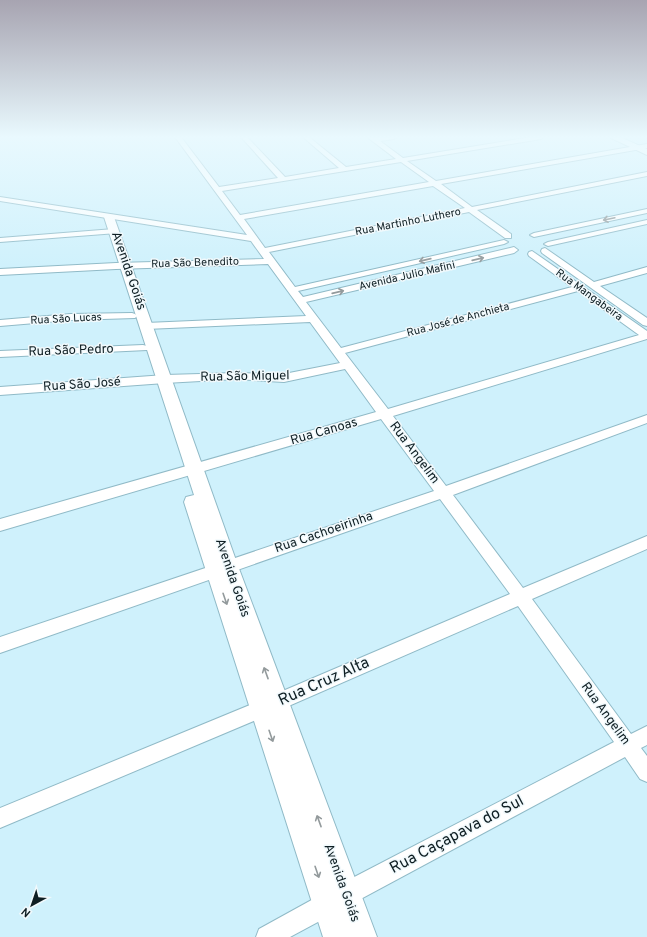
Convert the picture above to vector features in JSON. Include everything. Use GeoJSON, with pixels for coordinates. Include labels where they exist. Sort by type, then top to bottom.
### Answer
{"type":"FeatureCollection","features":[{"type":"Feature","properties":{"kind":"street","name":"Rua Angelim"},"geometry":{"type":"LineString","coordinates":[[210,181],[347,365],[386,414],[647,772]]}},
{"type":"Feature","properties":{"kind":"street"},"geometry":{"type":"LineString","coordinates":[[217,190],[273,181]]}},
{"type":"Feature","properties":{"kind":"street"},"geometry":{"type":"LineString","coordinates":[[432,181],[471,209],[513,235],[534,235],[647,211]]}},
{"type":"Feature","properties":{"kind":"street"},"geometry":{"type":"LineString","coordinates":[[238,218],[452,181]]}},
{"type":"Feature","properties":{"kind":"street","name":"Rua Martinho Luthero"},"geometry":{"type":"LineString","coordinates":[[263,251],[613,181]]}},
{"type":"Feature","properties":{"kind":"street"},"geometry":{"type":"LineString","coordinates":[[444,182],[481,207],[513,235]]}},
{"type":"Feature","properties":{"kind":"street"},"geometry":{"type":"LineString","coordinates":[[0,199],[107,224],[254,239]]}},
{"type":"Feature","properties":{"kind":"street"},"geometry":{"type":"LineString","coordinates":[[513,235],[506,245],[514,250],[532,254],[546,248],[647,222]]}},
{"type":"Feature","properties":{"kind":"street"},"geometry":{"type":"LineString","coordinates":[[0,240],[107,224]]}},
{"type":"Feature","properties":{"kind":"street","name":"Avenida Goiás"},"geometry":{"type":"LineString","coordinates":[[107,224],[222,569],[336,899],[361,937]]}},
{"type":"Feature","properties":{"kind":"street","name":"Avenida Julio Mafini"},"geometry":{"type":"LineString","coordinates":[[292,290],[513,235]]}},
{"type":"Feature","properties":{"kind":"street","name":"Rua Mangabeira"},"geometry":{"type":"LineString","coordinates":[[534,235],[545,240],[546,248],[592,285],[647,323]]}},
{"type":"Feature","properties":{"kind":"street","name":"Avenida Julio Mafini"},"geometry":{"type":"LineString","coordinates":[[300,301],[514,250]]}},
{"type":"Feature","properties":{"kind":"street","name":"Rua Mangabeira"},"geometry":{"type":"LineString","coordinates":[[532,254],[647,336]]}},
{"type":"Feature","properties":{"kind":"street","name":"Rua São Benedito"},"geometry":{"type":"LineString","coordinates":[[0,272],[271,261]]}},
{"type":"Feature","properties":{"kind":"street"},"geometry":{"type":"LineString","coordinates":[[592,285],[647,270]]}},
{"type":"Feature","properties":{"kind":"street","name":"Rua José de Anchieta"},"geometry":{"type":"LineString","coordinates":[[338,352],[579,288]]}},
{"type":"Feature","properties":{"kind":"street","name":"Rua São Lucas"},"geometry":{"type":"LineString","coordinates":[[0,323],[71,317],[139,321],[314,319]]}},
{"type":"Feature","properties":{"kind":"street","name":"Avenida Goiás"},"geometry":{"type":"LineString","coordinates":[[139,321],[143,348],[159,380]]}},
{"type":"Feature","properties":{"kind":"street","name":"Rua Canoas"},"geometry":{"type":"LineString","coordinates":[[0,525],[386,414],[647,336]]}},
{"type":"Feature","properties":{"kind":"street","name":"Rua São Pedro"},"geometry":{"type":"LineString","coordinates":[[0,354],[143,348]]}},
{"type":"Feature","properties":{"kind":"street","name":"Rua São Miguel"},"geometry":{"type":"LineString","coordinates":[[159,380],[236,376],[284,378],[347,365]]}},
{"type":"Feature","properties":{"kind":"street","name":"Rua São José"},"geometry":{"type":"LineString","coordinates":[[0,391],[159,380]]}},
{"type":"Feature","properties":{"kind":"street","name":"Rua Cachoeirinha"},"geometry":{"type":"LineString","coordinates":[[0,645],[443,493],[647,419]]}},
{"type":"Feature","properties":{"kind":"street","name":"Rua Cruz Alta"},"geometry":{"type":"LineString","coordinates":[[0,818],[269,706],[647,542]]}},
{"type":"Feature","properties":{"kind":"street","name":"Rua Caçapava do Sul"},"geometry":{"type":"LineString","coordinates":[[267,937],[647,735]]}},
{"type":"Feature","properties":{"kind":"street","name":"Avenida Goiás"},"geometry":{"type":"LineString","coordinates":[[336,899],[339,937]]}}]}
